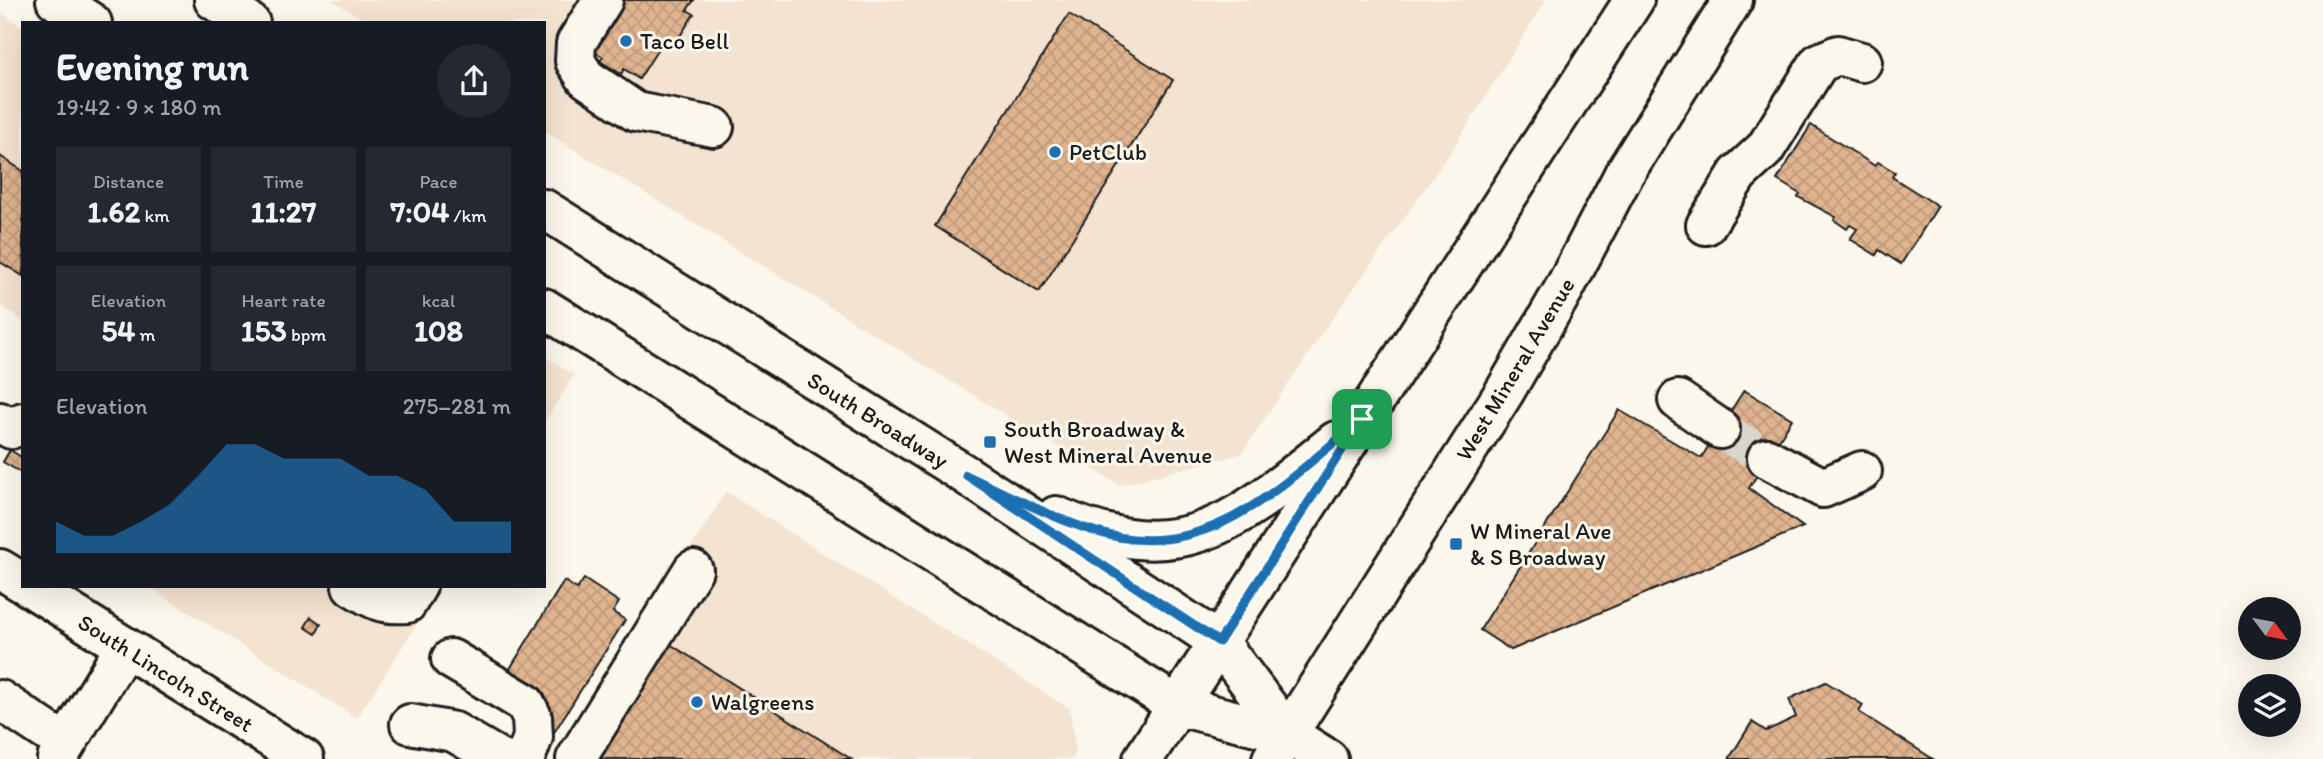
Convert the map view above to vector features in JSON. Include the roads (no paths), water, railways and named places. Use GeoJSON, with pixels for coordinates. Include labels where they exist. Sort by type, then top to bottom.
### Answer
{"type":"FeatureCollection","features":[{"type":"Feature","properties":{"kind":"main road"},"geometry":{"type":"LineString","coordinates":[[56,0],[89,21]]}},
{"type":"Feature","properties":{"kind":"main road"},"geometry":{"type":"LineString","coordinates":[[214,0],[247,21]]}},
{"type":"Feature","properties":{"kind":"main road"},"geometry":{"type":"LineString","coordinates":[[603,0],[576,43],[575,61],[586,78],[636,112],[715,127]]}},
{"type":"Feature","properties":{"kind":"main road"},"geometry":{"type":"LineString","coordinates":[[1143,759],[1634,0]]}},
{"type":"Feature","properties":{"kind":"main road","name":"West Mineral Avenue"},"geometry":{"type":"LineString","coordinates":[[1280,746],[1505,391],[1564,289],[1624,174],[1733,0]]}},
{"type":"Feature","properties":{"kind":"main road"},"geometry":{"type":"LineString","coordinates":[[1706,225],[1738,174],[1765,149],[1819,63],[1838,55],[1862,62]]}},
{"type":"Feature","properties":{"kind":"main road","name":"South Broadway"},"geometry":{"type":"LineString","coordinates":[[546,210],[966,475],[1219,642],[1280,746]]}},
{"type":"Feature","properties":{"kind":"main road","name":"South Broadway"},"geometry":{"type":"LineString","coordinates":[[546,309],[1178,706],[1280,746],[1328,759]]}},
{"type":"Feature","properties":{"kind":"main road"},"geometry":{"type":"LineString","coordinates":[[1678,400],[1720,429]]}},
{"type":"Feature","properties":{"kind":"main road"},"geometry":{"type":"LineString","coordinates":[[966,475],[1057,517],[1098,532],[1129,539],[1197,534],[1215,528],[1261,501],[1362,419]]}},
{"type":"Feature","properties":{"kind":"main road"},"geometry":{"type":"LineString","coordinates":[[0,422],[11,429],[21,423]]}},
{"type":"Feature","properties":{"kind":"main road"},"geometry":{"type":"LineString","coordinates":[[1767,458],[1823,488],[1862,471]]}},
{"type":"Feature","properties":{"kind":"main road"},"geometry":{"type":"LineString","coordinates":[[0,569],[21,582]]}},
{"type":"Feature","properties":{"kind":"main road"},"geometry":{"type":"LineString","coordinates":[[576,759],[692,570]]}},
{"type":"Feature","properties":{"kind":"main road","name":"South Lincoln Street"},"geometry":{"type":"LineString","coordinates":[[31,588],[304,759]]}},
{"type":"Feature","properties":{"kind":"main road"},"geometry":{"type":"LineString","coordinates":[[355,588],[376,601],[390,604],[407,603],[416,588]]}},
{"type":"Feature","properties":{"kind":"main road"},"geometry":{"type":"LineString","coordinates":[[0,701],[62,751],[125,647]]}},
{"type":"Feature","properties":{"kind":"main road"},"geometry":{"type":"LineString","coordinates":[[451,659],[524,703],[532,717],[533,737],[525,759]]}},
{"type":"Feature","properties":{"kind":"main road"},"geometry":{"type":"LineString","coordinates":[[411,724],[454,732],[500,759]]}},
{"type":"Feature","properties":{"kind":"tunnel"},"geometry":{"type":"LineString","coordinates":[[1720,429],[1767,458]]}},
{"type":"Feature","properties":{"kind":"place","name":"Taco Bell"},"geometry":{"type":"Point","coordinates":[626,41]}},
{"type":"Feature","properties":{"kind":"place","name":"PetClub"},"geometry":{"type":"Point","coordinates":[1055,152]}},
{"type":"Feature","properties":{"kind":"place","name":"South Broadway & West Mineral Avenue"},"geometry":{"type":"Point","coordinates":[990,442]}},
{"type":"Feature","properties":{"kind":"place","name":"W Mineral Ave & S Broadway"},"geometry":{"type":"Point","coordinates":[1456,544]}},
{"type":"Feature","properties":{"kind":"place","name":"Walgreens"},"geometry":{"type":"Point","coordinates":[697,702]}}]}
